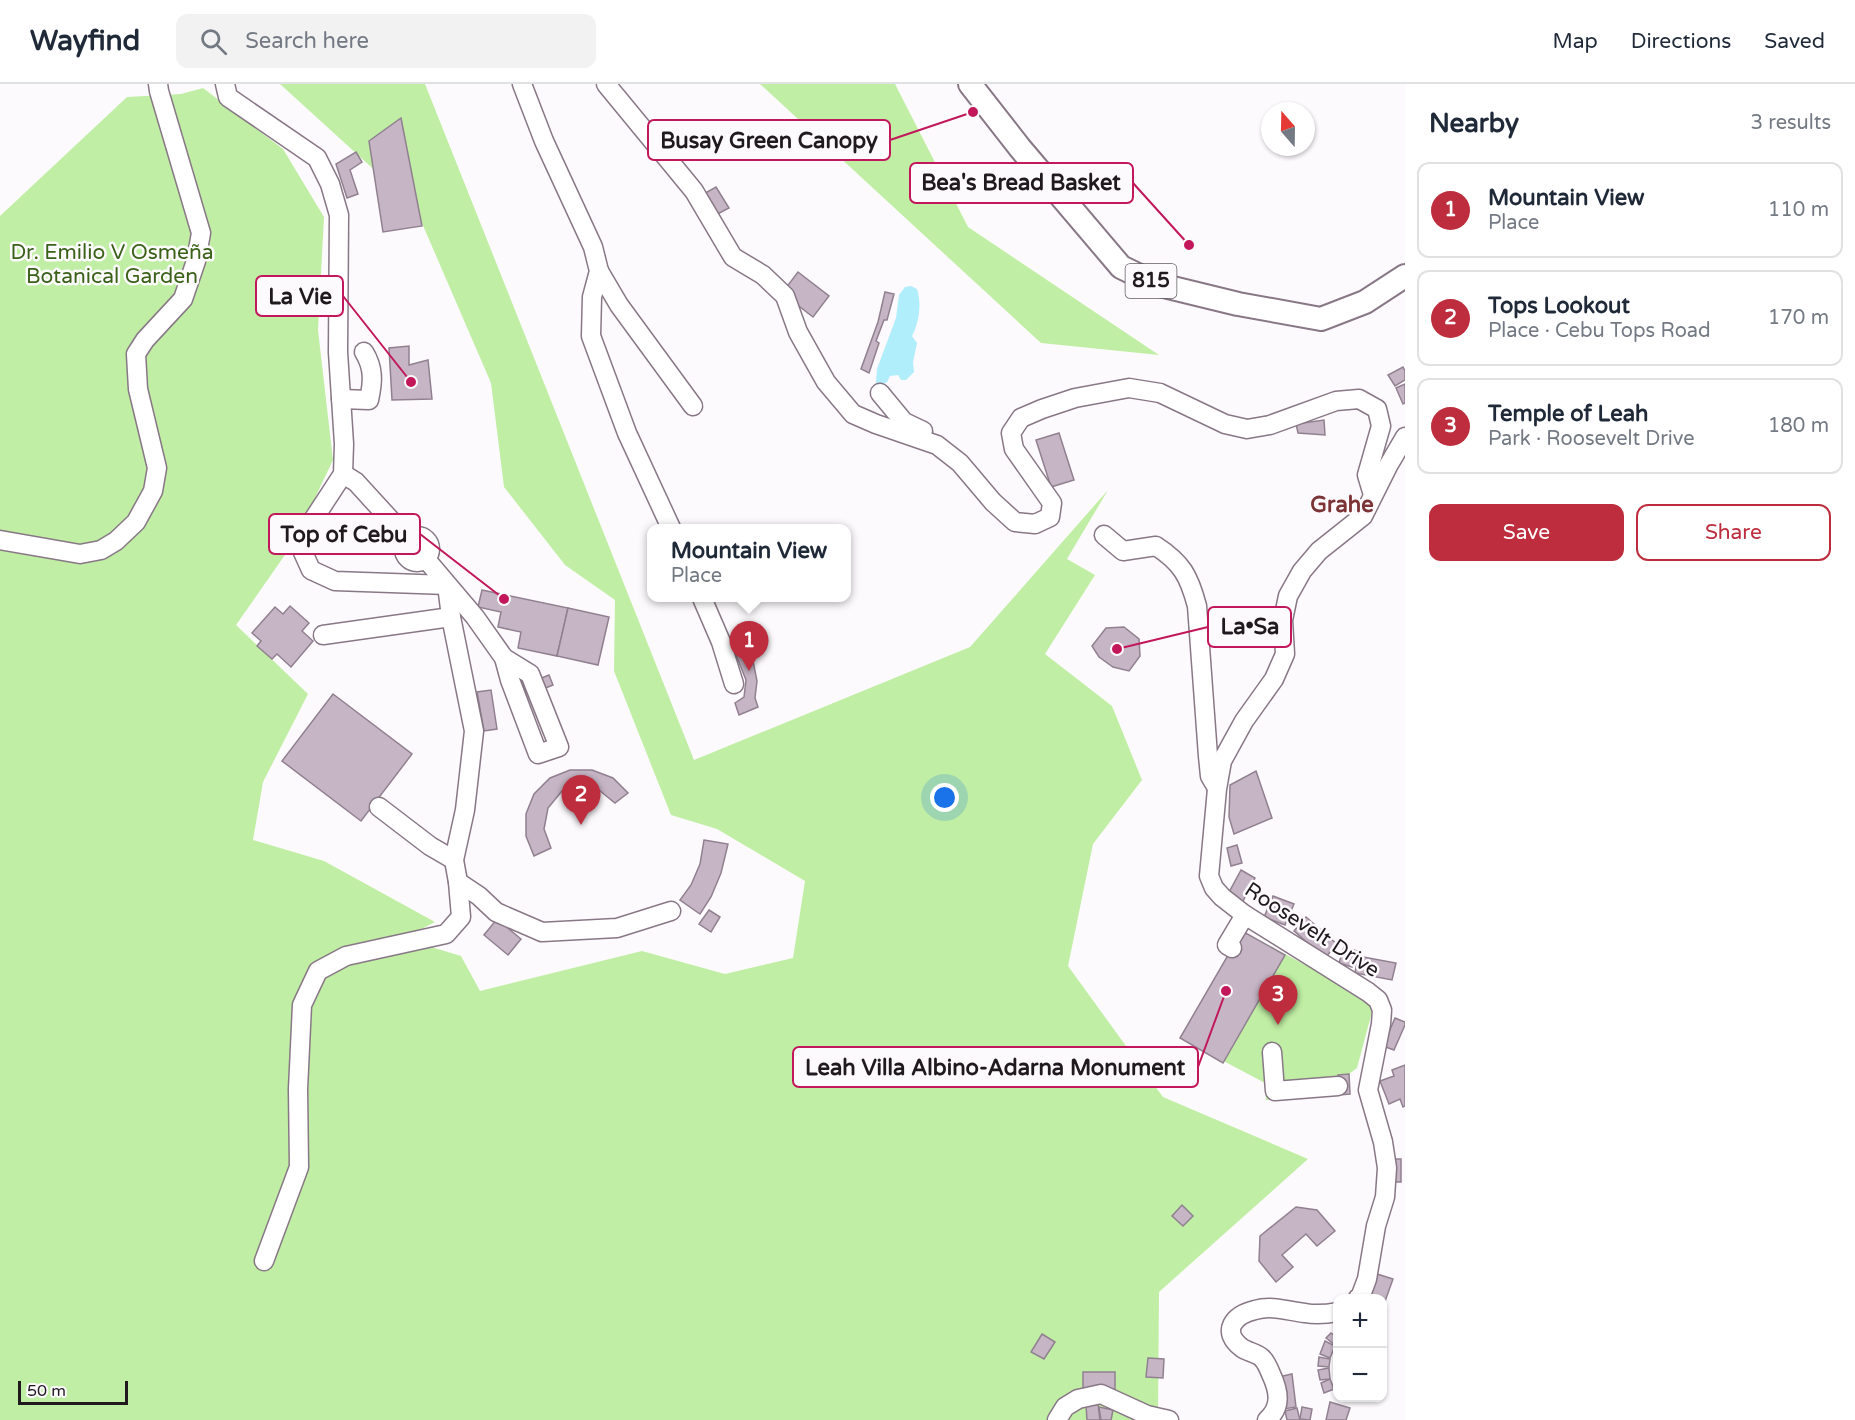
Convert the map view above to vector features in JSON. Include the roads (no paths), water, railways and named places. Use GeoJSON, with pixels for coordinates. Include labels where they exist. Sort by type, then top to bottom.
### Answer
{"type":"FeatureCollection","features":[{"type":"Feature","properties":{"kind":"main road","name":"815"},"geometry":{"type":"LineString","coordinates":[[970,84],[1020,148],[1121,267],[1156,284],[1238,304],[1321,319],[1365,302],[1405,276]]}},
{"type":"Feature","properties":{"kind":"street"},"geometry":{"type":"LineString","coordinates":[[0,540],[80,554],[101,550],[116,541],[136,522],[153,491],[157,468],[138,389],[136,354],[144,340],[183,298],[196,261],[201,233],[158,84]]}},
{"type":"Feature","properties":{"kind":"street"},"geometry":{"type":"LineString","coordinates":[[225,84],[228,97],[317,158],[330,184],[339,214],[338,352],[343,474],[309,526],[302,550],[311,570],[334,580],[447,585]]}},
{"type":"Feature","properties":{"kind":"street"},"geometry":{"type":"LineString","coordinates":[[522,84],[544,141],[593,247],[599,271],[625,313],[693,406]]}},
{"type":"Feature","properties":{"kind":"street"},"geometry":{"type":"LineString","coordinates":[[606,84],[694,191],[734,257],[763,275],[784,297],[798,332],[826,382],[853,414],[937,445]]}},
{"type":"Feature","properties":{"kind":"street"},"geometry":{"type":"LineString","coordinates":[[599,271],[592,297],[591,336],[627,433],[669,524]]}},
{"type":"Feature","properties":{"kind":"street"},"geometry":{"type":"LineString","coordinates":[[341,399],[369,400],[373,378],[369,360],[364,352]]}},
{"type":"Feature","properties":{"kind":"street"},"geometry":{"type":"LineString","coordinates":[[880,393],[904,422],[928,434],[937,445],[960,463],[993,501],[1016,522],[1035,524],[1050,517],[1052,503],[1014,449],[1011,433],[1017,414],[1075,398],[1129,388],[1160,393],[1226,424],[1247,429],[1270,424],[1336,401],[1359,399],[1377,410],[1381,426],[1367,475],[1373,495]]}},
{"type":"Feature","properties":{"kind":"street","name":"Roosevelt Drive"},"geometry":{"type":"LineString","coordinates":[[1368,1090],[1381,1024],[1382,1010],[1378,1000],[1245,915],[1222,897],[1214,888],[1209,876],[1217,789],[1222,761],[1231,742],[1274,679],[1285,654],[1282,620],[1288,596],[1302,571],[1319,551],[1363,516],[1405,437]]}},
{"type":"Feature","properties":{"kind":"street"},"geometry":{"type":"LineString","coordinates":[[343,474],[356,482],[408,539],[419,536],[428,543],[430,548],[425,558],[475,617],[504,657],[530,674],[559,747],[538,754],[510,680],[504,657]]}},
{"type":"Feature","properties":{"kind":"street"},"geometry":{"type":"LineString","coordinates":[[1104,535],[1123,551],[1156,546],[1172,556],[1184,569],[1197,606],[1210,776],[1217,789]]}},
{"type":"Feature","properties":{"kind":"street"},"geometry":{"type":"LineString","coordinates":[[264,1261],[299,1167],[298,1089],[302,1005],[318,971],[346,956],[446,934],[461,917],[454,860],[465,810],[474,731],[451,617],[447,585]]}},
{"type":"Feature","properties":{"kind":"street"},"geometry":{"type":"LineString","coordinates":[[704,602],[721,642],[734,684]]}},
{"type":"Feature","properties":{"kind":"street"},"geometry":{"type":"LineString","coordinates":[[323,635],[451,617]]}},
{"type":"Feature","properties":{"kind":"street"},"geometry":{"type":"LineString","coordinates":[[379,807],[430,846],[454,860]]}},
{"type":"Feature","properties":{"kind":"street"},"geometry":{"type":"LineString","coordinates":[[458,882],[479,896],[496,912],[542,932],[617,928],[670,910]]}},
{"type":"Feature","properties":{"kind":"street"},"geometry":{"type":"LineString","coordinates":[[1232,948],[1227,945],[1245,915]]}},
{"type":"Feature","properties":{"kind":"street"},"geometry":{"type":"LineString","coordinates":[[1272,1052],[1275,1091],[1344,1086],[1368,1090],[1383,1142],[1387,1168],[1384,1197],[1361,1294]]}},
{"type":"Feature","properties":{"kind":"street"},"geometry":{"type":"LineString","coordinates":[[1267,1420],[1277,1408],[1279,1395],[1275,1383],[1262,1357],[1243,1349],[1236,1342],[1231,1332],[1231,1325],[1240,1316],[1271,1307],[1307,1313],[1333,1312]]}},
{"type":"Feature","properties":{"kind":"street"},"geometry":{"type":"LineString","coordinates":[[1058,1420],[1065,1407],[1078,1399],[1101,1394],[1147,1415],[1169,1420]]}},
{"type":"Feature","properties":{"kind":"water"},"geometry":{"type":"Polygon","coordinates":[[[911,286],[917,289],[919,301],[918,319],[912,336],[917,343],[913,362],[914,372],[906,380],[901,380],[898,375],[890,376],[887,382],[879,386],[876,382],[877,369],[896,318],[899,295],[905,287],[911,286]]]}},
{"type":"Feature","properties":{"kind":"place","name":"Busay Green Canopy"},"geometry":{"type":"Point","coordinates":[973,112]}},
{"type":"Feature","properties":{"kind":"place","name":"Bea's Bread Basket"},"geometry":{"type":"Point","coordinates":[1189,245]}},
{"type":"Feature","properties":{"kind":"place","name":"La Vie"},"geometry":{"type":"Point","coordinates":[411,382]}},
{"type":"Feature","properties":{"kind":"place","name":"Top of Cebu"},"geometry":{"type":"Point","coordinates":[504,599]}},
{"type":"Feature","properties":{"kind":"place","name":"La•Sa"},"geometry":{"type":"Point","coordinates":[1117,649]}},
{"type":"Feature","properties":{"kind":"place","name":"Mountain View"},"geometry":{"type":"Point","coordinates":[749,671]}},
{"type":"Feature","properties":{"kind":"place","name":"Tops Lookout"},"geometry":{"type":"Point","coordinates":[581,825]}},
{"type":"Feature","properties":{"kind":"place","name":"Leah Villa Albino-Adarna Monument"},"geometry":{"type":"Point","coordinates":[1226,991]}},
{"type":"Feature","properties":{"kind":"place","name":"Temple of Leah"},"geometry":{"type":"Point","coordinates":[1278,1025]}},
{"type":"Feature","properties":{"kind":"district","name":"Grahe"},"geometry":{"type":"Point","coordinates":[1342,505]}},
{"type":"Feature","properties":{"kind":"park label","name":"Dr. Emilio V Osmeña Botanical Garden"},"geometry":{"type":"Point","coordinates":[112,264]}}]}
